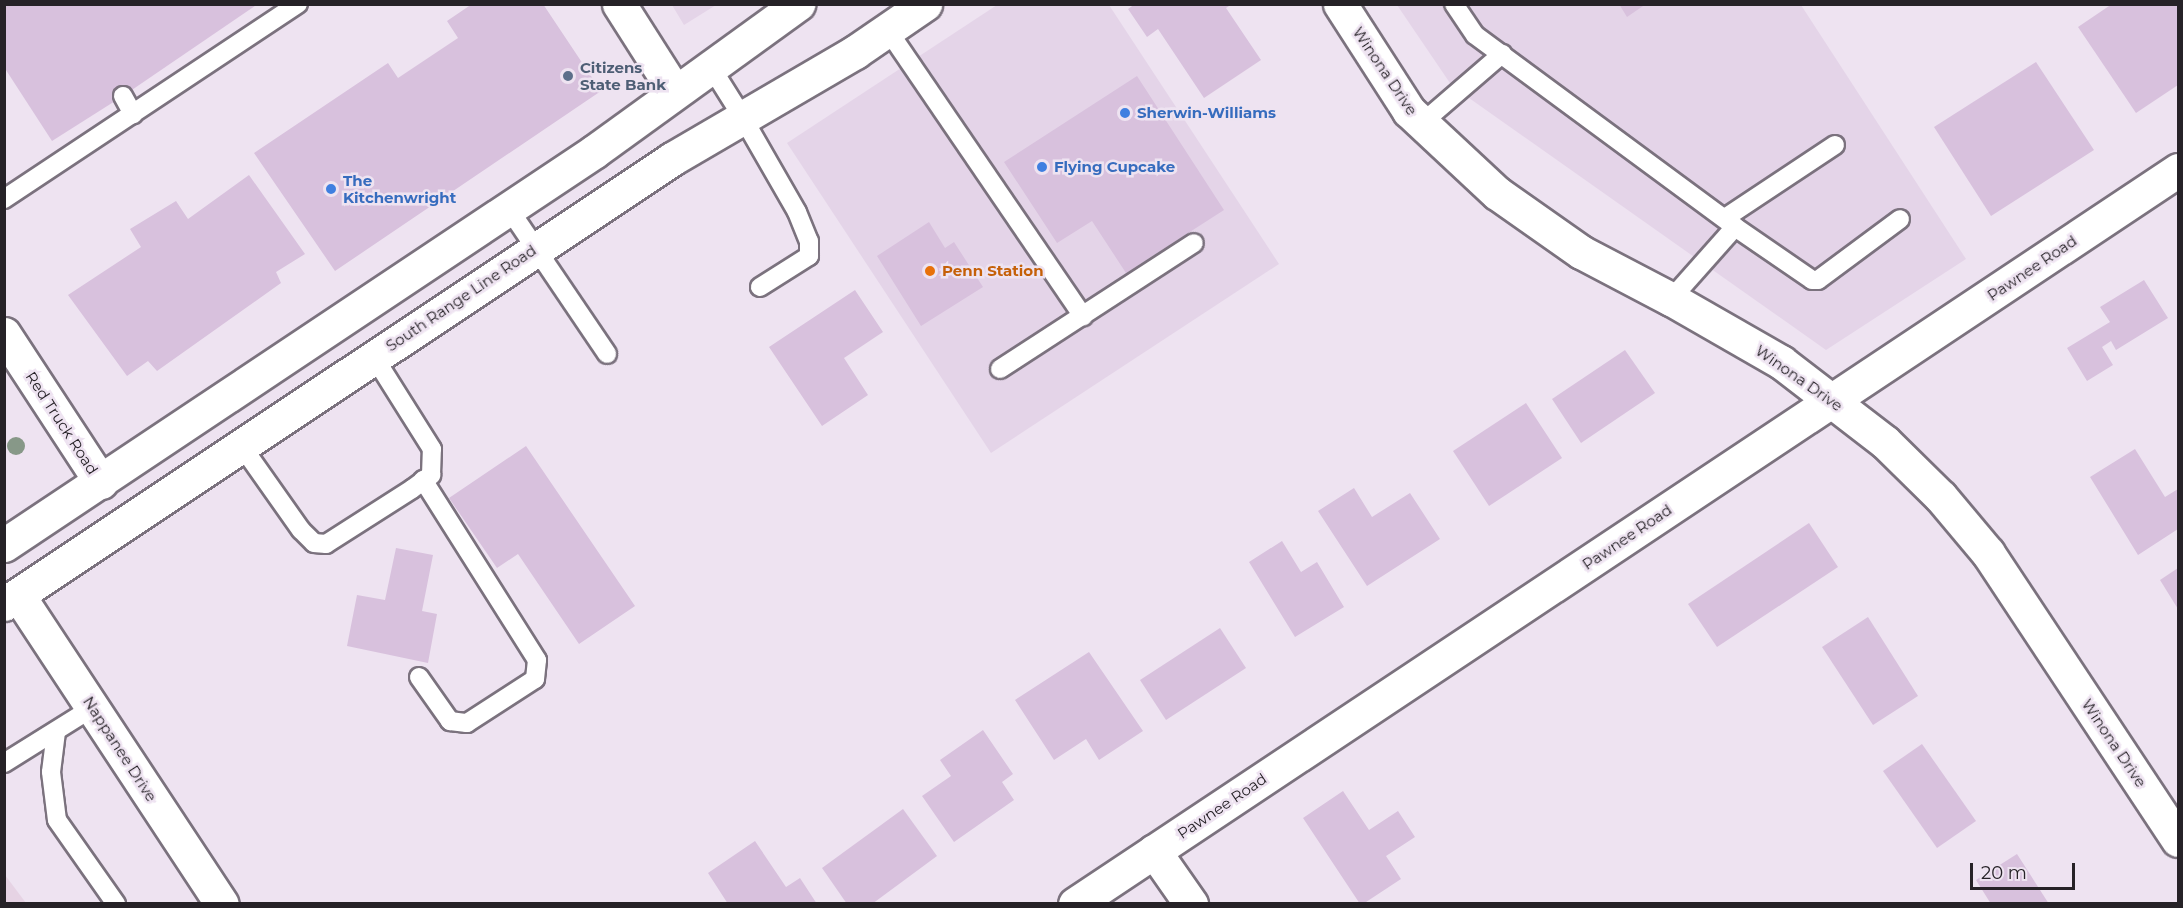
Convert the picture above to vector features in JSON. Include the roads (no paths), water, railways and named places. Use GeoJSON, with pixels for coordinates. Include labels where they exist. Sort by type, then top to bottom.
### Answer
{"type":"FeatureCollection","features":[{"type":"Feature","properties":{"kind":"street"},"geometry":{"type":"LineString","coordinates":[[619,4],[675,92]]}},
{"type":"Feature","properties":{"kind":"street"},"geometry":{"type":"LineString","coordinates":[[4,545],[595,151],[798,4]]}},
{"type":"Feature","properties":{"kind":"street","name":"South Range Line Road"},"geometry":{"type":"LineString","coordinates":[[11,599],[672,159],[926,4]]}},
{"type":"Feature","properties":{"kind":"street","name":"Winona Drive"},"geometry":{"type":"LineString","coordinates":[[1340,4],[1409,111],[1497,193],[1581,252],[1671,298],[1781,362],[1885,442],[1941,497],[1988,553],[2178,840]]}},
{"type":"Feature","properties":{"kind":"street","name":"Pawnee Road"},"geometry":{"type":"LineString","coordinates":[[1075,903],[2178,170]]}},
{"type":"Feature","properties":{"kind":"street","name":"Red Truck Road"},"geometry":{"type":"LineString","coordinates":[[4,334],[100,482]]}},
{"type":"Feature","properties":{"kind":"street","name":"Nappanee Drive"},"geometry":{"type":"LineString","coordinates":[[11,599],[92,708],[218,902]]}},
{"type":"Feature","properties":{"kind":"street"},"geometry":{"type":"LineString","coordinates":[[1154,851],[1191,903]]}},
{"type":"Feature","properties":{"kind":"lane"},"geometry":{"type":"LineString","coordinates":[[4,199],[298,4]]}},
{"type":"Feature","properties":{"kind":"lane"},"geometry":{"type":"LineString","coordinates":[[1454,4],[1475,35],[1812,280],[1818,280],[1900,219]]}},
{"type":"Feature","properties":{"kind":"lane"},"geometry":{"type":"LineString","coordinates":[[887,29],[1083,316]]}},
{"type":"Feature","properties":{"kind":"lane"},"geometry":{"type":"LineString","coordinates":[[1422,123],[1502,54]]}},
{"type":"Feature","properties":{"kind":"lane"},"geometry":{"type":"LineString","coordinates":[[711,67],[744,117],[797,212],[809,241],[809,256],[760,287]]}},
{"type":"Feature","properties":{"kind":"lane"},"geometry":{"type":"LineString","coordinates":[[123,96],[133,114]]}},
{"type":"Feature","properties":{"kind":"lane"},"geometry":{"type":"LineString","coordinates":[[1671,298],[1730,222],[1835,145]]}},
{"type":"Feature","properties":{"kind":"lane"},"geometry":{"type":"LineString","coordinates":[[508,209],[607,354]]}},
{"type":"Feature","properties":{"kind":"lane"},"geometry":{"type":"LineString","coordinates":[[1000,369],[1194,243]]}},
{"type":"Feature","properties":{"kind":"lane"},"geometry":{"type":"LineString","coordinates":[[241,445],[301,530],[314,543],[326,544],[431,475],[432,449],[374,357]]}},
{"type":"Feature","properties":{"kind":"lane"},"geometry":{"type":"LineString","coordinates":[[419,677],[450,721],[467,723],[535,679],[537,660],[423,480]]}},
{"type":"Feature","properties":{"kind":"lane"},"geometry":{"type":"LineString","coordinates":[[4,763],[92,708]]}},
{"type":"Feature","properties":{"kind":"lane"},"geometry":{"type":"LineString","coordinates":[[56,732],[51,772],[57,820],[116,903]]}},
{"type":"Feature","properties":{"kind":"place","name":"Citizens State Bank"},"geometry":{"type":"Point","coordinates":[568,76]}},
{"type":"Feature","properties":{"kind":"place","name":"Sherwin-Williams"},"geometry":{"type":"Point","coordinates":[1125,113]}},
{"type":"Feature","properties":{"kind":"place","name":"Flying Cupcake"},"geometry":{"type":"Point","coordinates":[1042,167]}},
{"type":"Feature","properties":{"kind":"place","name":"The Kitchenwright"},"geometry":{"type":"Point","coordinates":[331,189]}},
{"type":"Feature","properties":{"kind":"place","name":"Penn Station"},"geometry":{"type":"Point","coordinates":[930,271]}}]}
